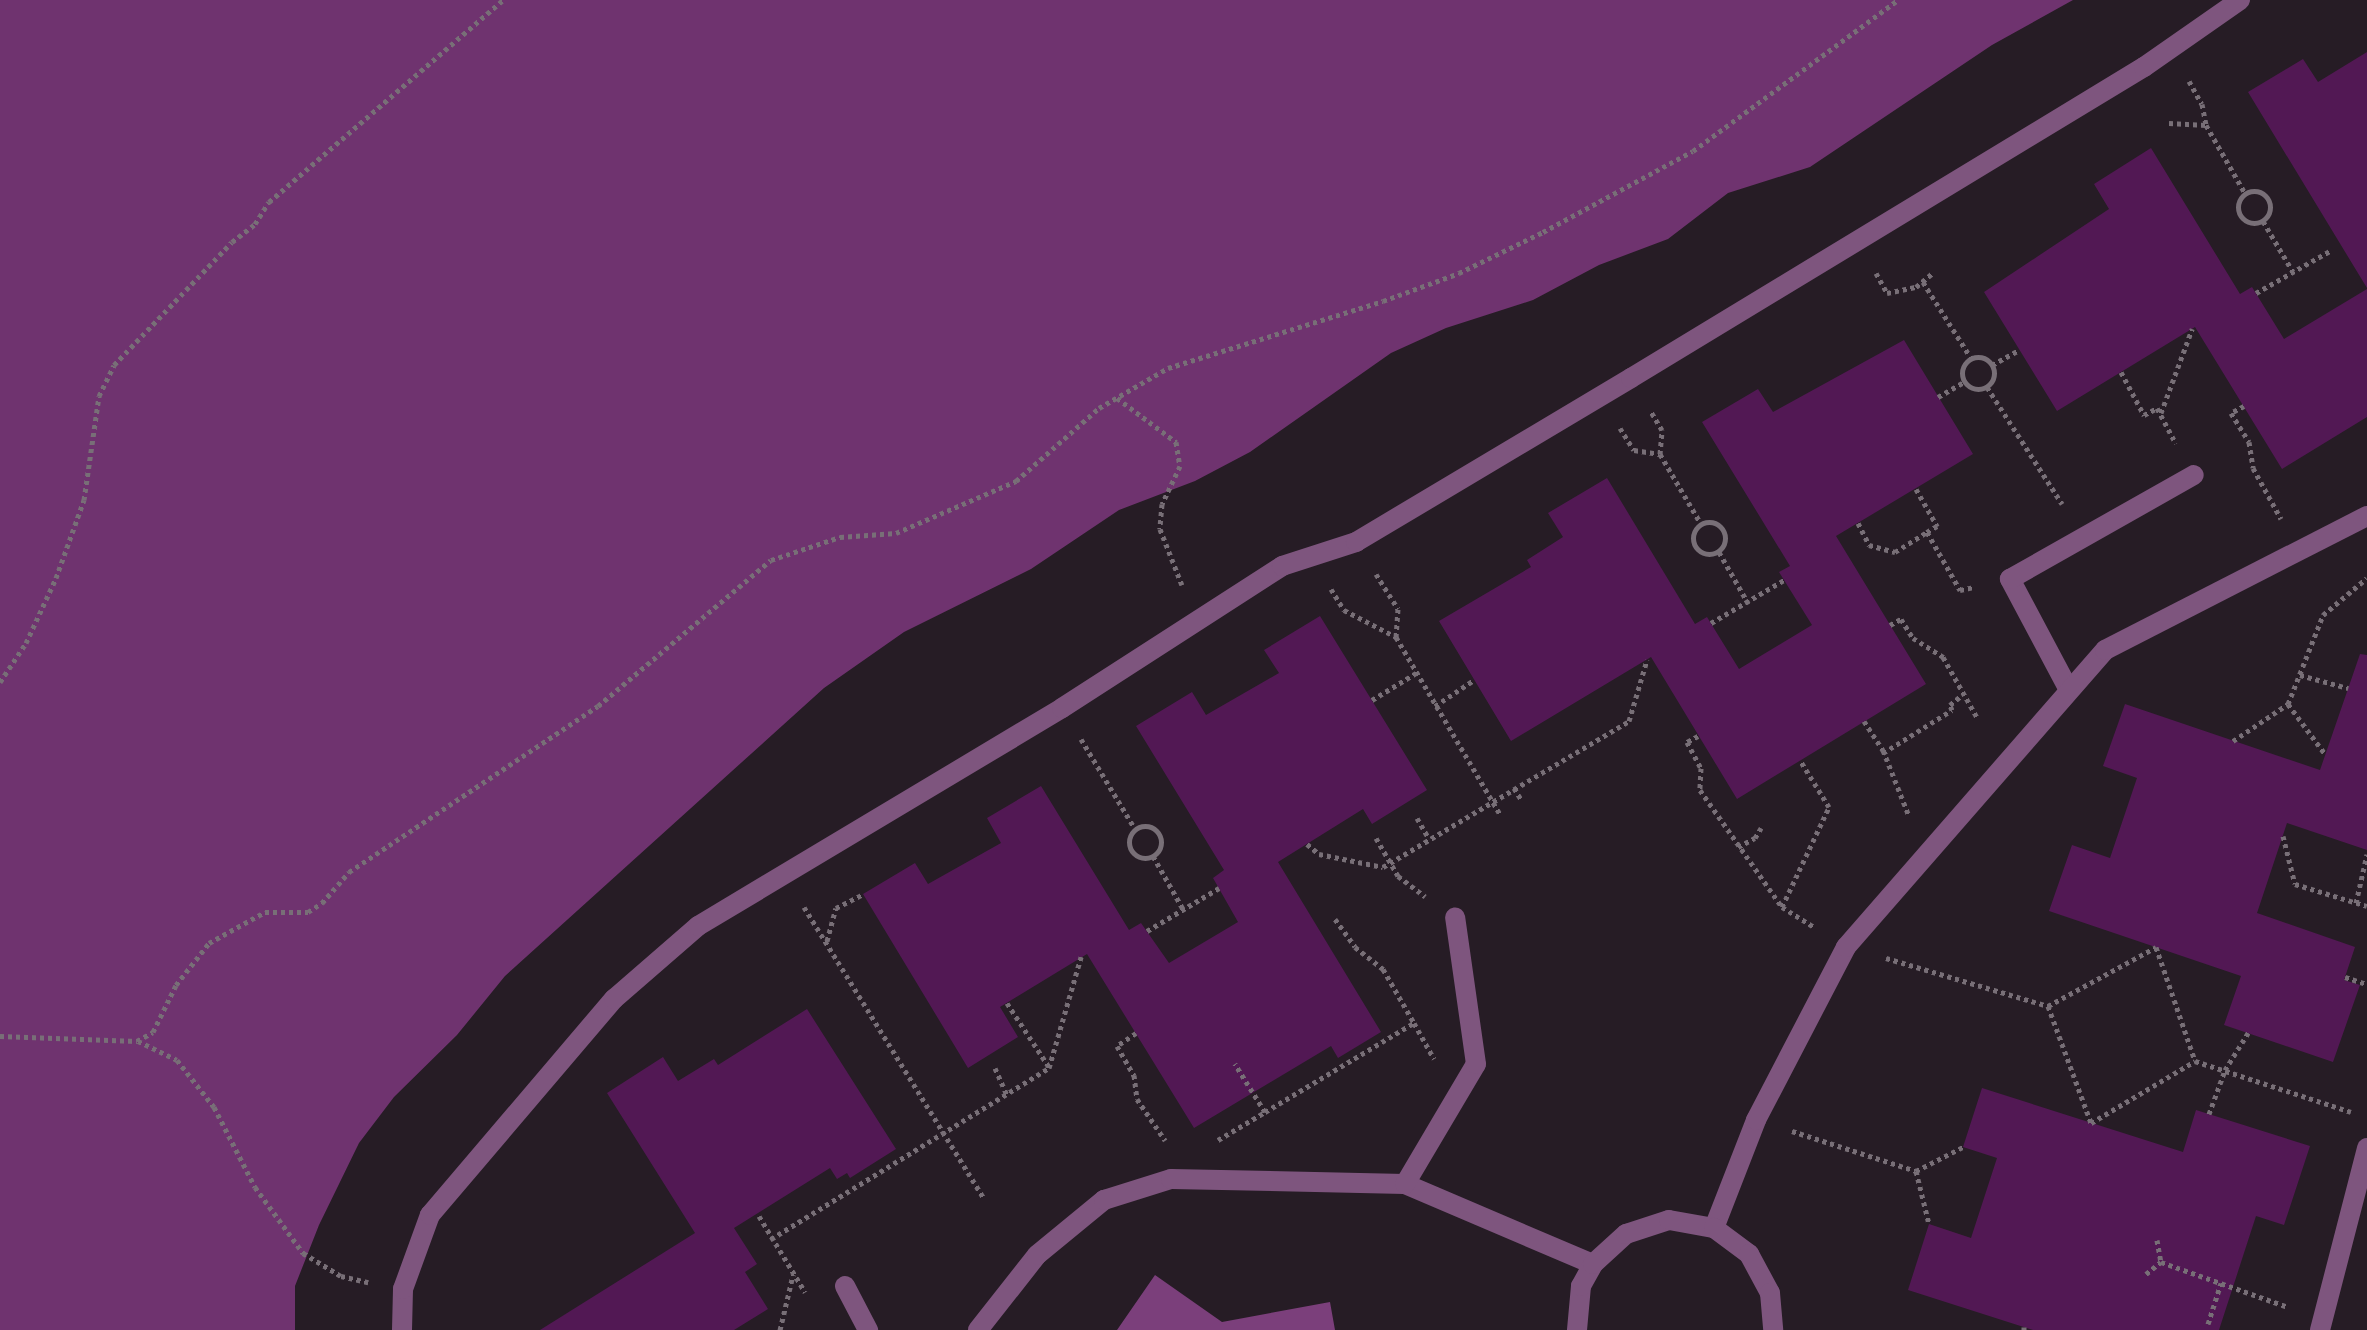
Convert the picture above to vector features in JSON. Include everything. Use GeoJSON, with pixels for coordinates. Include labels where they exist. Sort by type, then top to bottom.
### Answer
{"type":"FeatureCollection","features":[{"type":"Feature","properties":{"kind":"street"},"geometry":{"type":"LineString","coordinates":[[402,1330],[403,1289],[430,1215],[614,999],[698,926],[787,877],[1062,708],[1282,566],[1356,542],[1631,378],[2144,67],[2240,0]]}},
{"type":"Feature","properties":{"kind":"street"},"geometry":{"type":"LineString","coordinates":[[2069,690],[2010,579],[2194,475]]}},
{"type":"Feature","properties":{"kind":"street"},"geometry":{"type":"LineString","coordinates":[[1714,1228],[1756,1120],[1846,947],[2105,650],[2367,516]]}},
{"type":"Feature","properties":{"kind":"street"},"geometry":{"type":"LineString","coordinates":[[1405,1184],[1476,1064],[1455,917]]}},
{"type":"Feature","properties":{"kind":"street"},"geometry":{"type":"LineString","coordinates":[[2322,1324],[2367,1148]]}},
{"type":"Feature","properties":{"kind":"street"},"geometry":{"type":"LineString","coordinates":[[978,1330],[1037,1255],[1104,1200],[1171,1179],[1184,1171],[1405,1184],[1593,1264]]}},
{"type":"Feature","properties":{"kind":"street"},"geometry":{"type":"LineString","coordinates":[[1577,1330],[1581,1286],[1608,1246],[1647,1224],[1669,1220],[1714,1228],[1741,1246],[1762,1272],[1770,1293],[1773,1330]]}},
{"type":"Feature","properties":{"kind":"street"},"geometry":{"type":"LineString","coordinates":[[845,1286],[868,1330]]}},
{"type":"Feature","properties":{"kind":"path"},"geometry":{"type":"LineString","coordinates":[[0,682],[26,643],[61,565],[84,500],[99,396],[114,365],[232,242],[255,224],[269,202],[503,0]]}},
{"type":"Feature","properties":{"kind":"path"},"geometry":{"type":"LineString","coordinates":[[137,1041],[153,1032],[176,985],[209,943],[265,912],[308,912],[322,903],[349,872],[610,697],[771,560],[840,537],[896,533],[1016,481],[1117,398],[1168,368],[1383,301],[1459,273],[1543,232],[1693,151],[1898,0]]}},
{"type":"Feature","properties":{"kind":"path"},"geometry":{"type":"LineString","coordinates":[[2169,123],[2206,125],[2245,193]]}},
{"type":"Feature","properties":{"kind":"path"},"geometry":{"type":"LineString","coordinates":[[2262,192],[2269,200],[2270,212],[2263,221],[2253,224],[2240,215],[2237,205],[2245,193],[2262,192]]}},
{"type":"Feature","properties":{"kind":"path"},"geometry":{"type":"LineString","coordinates":[[2263,221],[2293,272]]}},
{"type":"Feature","properties":{"kind":"path"},"geometry":{"type":"LineString","coordinates":[[1858,241],[1887,293],[1923,282],[1934,272]]}},
{"type":"Feature","properties":{"kind":"path"},"geometry":{"type":"LineString","coordinates":[[2256,293],[2330,251]]}},
{"type":"Feature","properties":{"kind":"path"},"geometry":{"type":"LineString","coordinates":[[1923,282],[1971,358]]}},
{"type":"Feature","properties":{"kind":"path"},"geometry":{"type":"LineString","coordinates":[[2161,414],[2192,329]]}},
{"type":"Feature","properties":{"kind":"path"},"geometry":{"type":"LineString","coordinates":[[1992,365],[2019,350]]}},
{"type":"Feature","properties":{"kind":"path"},"geometry":{"type":"LineString","coordinates":[[1982,357],[1992,365],[1994,378],[1987,387],[1977,390],[1964,382],[1962,371],[1971,358],[1982,357]]}},
{"type":"Feature","properties":{"kind":"path"},"geometry":{"type":"LineString","coordinates":[[2121,372],[2144,415],[2157,408],[2194,475]]}},
{"type":"Feature","properties":{"kind":"path"},"geometry":{"type":"LineString","coordinates":[[1631,378],[1662,430],[1660,454],[1701,524]]}},
{"type":"Feature","properties":{"kind":"path"},"geometry":{"type":"LineString","coordinates":[[1938,397],[1964,382]]}},
{"type":"Feature","properties":{"kind":"path"},"geometry":{"type":"LineString","coordinates":[[1987,387],[2082,539]]}},
{"type":"Feature","properties":{"kind":"path"},"geometry":{"type":"LineString","coordinates":[[1601,396],[1634,450],[1660,454]]}},
{"type":"Feature","properties":{"kind":"path"},"geometry":{"type":"LineString","coordinates":[[1117,398],[1176,442],[1180,466],[1162,504],[1160,529],[1169,560],[1200,619]]}},
{"type":"Feature","properties":{"kind":"path"},"geometry":{"type":"LineString","coordinates":[[2244,406],[2231,413],[2249,442],[2253,468],[2299,551]]}},
{"type":"Feature","properties":{"kind":"path"},"geometry":{"type":"LineString","coordinates":[[1858,523],[1869,545],[1895,552],[1937,526],[1916,489]]}},
{"type":"Feature","properties":{"kind":"path"},"geometry":{"type":"LineString","coordinates":[[1711,521],[1721,527],[1725,543],[1719,552],[1698,551],[1693,537],[1701,524],[1711,521]]}},
{"type":"Feature","properties":{"kind":"path"},"geometry":{"type":"LineString","coordinates":[[1927,532],[1960,590],[2010,579]]}},
{"type":"Feature","properties":{"kind":"path"},"geometry":{"type":"LineString","coordinates":[[1356,542],[1398,609],[1396,637],[1500,814]]}},
{"type":"Feature","properties":{"kind":"path"},"geometry":{"type":"LineString","coordinates":[[1719,552],[1748,603]]}},
{"type":"Feature","properties":{"kind":"path"},"geometry":{"type":"LineString","coordinates":[[1314,556],[1344,610],[1396,637]]}},
{"type":"Feature","properties":{"kind":"path"},"geometry":{"type":"LineString","coordinates":[[2233,741],[2288,704],[2323,615],[2367,578]]}},
{"type":"Feature","properties":{"kind":"path"},"geometry":{"type":"LineString","coordinates":[[1711,623],[1784,580]]}},
{"type":"Feature","properties":{"kind":"path"},"geometry":{"type":"LineString","coordinates":[[1890,625],[1901,619],[1913,638],[1943,657],[1978,719]]}},
{"type":"Feature","properties":{"kind":"path"},"geometry":{"type":"LineString","coordinates":[[1307,844],[1319,854],[1383,867],[1629,721],[1647,660]]}},
{"type":"Feature","properties":{"kind":"path"},"geometry":{"type":"LineString","coordinates":[[1372,700],[1416,673]]}},
{"type":"Feature","properties":{"kind":"path"},"geometry":{"type":"LineString","coordinates":[[2300,675],[2348,688]]}},
{"type":"Feature","properties":{"kind":"path"},"geometry":{"type":"LineString","coordinates":[[1435,706],[1474,680]]}},
{"type":"Feature","properties":{"kind":"path"},"geometry":{"type":"LineString","coordinates":[[1883,753],[1952,710],[1950,705],[1962,695]]}},
{"type":"Feature","properties":{"kind":"path"},"geometry":{"type":"LineString","coordinates":[[2288,704],[2325,754]]}},
{"type":"Feature","properties":{"kind":"path"},"geometry":{"type":"LineString","coordinates":[[1062,708],[1135,829]]}},
{"type":"Feature","properties":{"kind":"path"},"geometry":{"type":"LineString","coordinates":[[1864,721],[1883,753],[1895,792],[1928,852]]}},
{"type":"Feature","properties":{"kind":"path"},"geometry":{"type":"LineString","coordinates":[[1698,736],[1687,742],[1701,768],[1700,790],[1782,907],[1846,947],[2048,1006],[2156,947],[2195,1061]]}},
{"type":"Feature","properties":{"kind":"path"},"geometry":{"type":"LineString","coordinates":[[1782,907],[1829,807],[1800,760]]}},
{"type":"Feature","properties":{"kind":"path"},"geometry":{"type":"LineString","coordinates":[[1514,788],[1522,801]]}},
{"type":"Feature","properties":{"kind":"path"},"geometry":{"type":"LineString","coordinates":[[1417,818],[1429,839]]}},
{"type":"Feature","properties":{"kind":"path"},"geometry":{"type":"LineString","coordinates":[[1151,827],[1159,834],[1161,845],[1153,856],[1141,858],[1132,852],[1129,842],[1135,829],[1151,827]]}},
{"type":"Feature","properties":{"kind":"path"},"geometry":{"type":"LineString","coordinates":[[1738,847],[1755,838],[1761,828]]}},
{"type":"Feature","properties":{"kind":"path"},"geometry":{"type":"LineString","coordinates":[[2283,836],[2295,884],[2367,906]]}},
{"type":"Feature","properties":{"kind":"path"},"geometry":{"type":"LineString","coordinates":[[1376,838],[1398,876],[1455,917]]}},
{"type":"Feature","properties":{"kind":"path"},"geometry":{"type":"LineString","coordinates":[[2356,903],[2367,854]]}},
{"type":"Feature","properties":{"kind":"path"},"geometry":{"type":"LineString","coordinates":[[1153,856],[1183,909]]}},
{"type":"Feature","properties":{"kind":"path"},"geometry":{"type":"LineString","coordinates":[[787,877],[984,1199]]}},
{"type":"Feature","properties":{"kind":"path"},"geometry":{"type":"LineString","coordinates":[[1147,931],[1219,888]]}},
{"type":"Feature","properties":{"kind":"path"},"geometry":{"type":"LineString","coordinates":[[827,942],[836,908],[863,894]]}},
{"type":"Feature","properties":{"kind":"path"},"geometry":{"type":"LineString","coordinates":[[1335,919],[1355,947],[1383,969],[1455,1099]]}},
{"type":"Feature","properties":{"kind":"path"},"geometry":{"type":"LineString","coordinates":[[771,1239],[1049,1068],[1081,957]]}},
{"type":"Feature","properties":{"kind":"path"},"geometry":{"type":"LineString","coordinates":[[2345,977],[2367,984]]}},
{"type":"Feature","properties":{"kind":"path"},"geometry":{"type":"LineString","coordinates":[[1007,1003],[1049,1068]]}},
{"type":"Feature","properties":{"kind":"path"},"geometry":{"type":"LineString","coordinates":[[2048,1006],[2091,1123],[2195,1061],[2367,1118]]}},
{"type":"Feature","properties":{"kind":"path"},"geometry":{"type":"LineString","coordinates":[[1184,1171],[1265,1112],[1414,1023]]}},
{"type":"Feature","properties":{"kind":"path"},"geometry":{"type":"LineString","coordinates":[[1136,1033],[1117,1046],[1134,1075],[1137,1099],[1171,1148],[1183,1154],[1184,1171]]}},
{"type":"Feature","properties":{"kind":"path"},"geometry":{"type":"LineString","coordinates":[[2209,1114],[2225,1070],[2248,1033]]}},
{"type":"Feature","properties":{"kind":"path"},"geometry":{"type":"LineString","coordinates":[[0,1036],[137,1041],[177,1060],[214,1107],[255,1187],[303,1253],[341,1276],[403,1289]]}},
{"type":"Feature","properties":{"kind":"path"},"geometry":{"type":"LineString","coordinates":[[1235,1064],[1265,1112]]}},
{"type":"Feature","properties":{"kind":"path"},"geometry":{"type":"LineString","coordinates":[[995,1068],[1007,1095]]}},
{"type":"Feature","properties":{"kind":"path"},"geometry":{"type":"LineString","coordinates":[[1756,1120],[1916,1171],[1963,1147]]}},
{"type":"Feature","properties":{"kind":"path"},"geometry":{"type":"LineString","coordinates":[[1916,1171],[1929,1224]]}},
{"type":"Feature","properties":{"kind":"path"},"geometry":{"type":"LineString","coordinates":[[759,1216],[808,1297]]}},
{"type":"Feature","properties":{"kind":"path"},"geometry":{"type":"LineString","coordinates":[[2157,1240],[2161,1262]]}},
{"type":"Feature","properties":{"kind":"path"},"geometry":{"type":"LineString","coordinates":[[2161,1262],[2322,1324]]}},
{"type":"Feature","properties":{"kind":"path"},"geometry":{"type":"LineString","coordinates":[[2146,1274],[2161,1262]]}},
{"type":"Feature","properties":{"kind":"path"},"geometry":{"type":"LineString","coordinates":[[780,1330],[794,1274]]}},
{"type":"Feature","properties":{"kind":"path"},"geometry":{"type":"LineString","coordinates":[[2208,1324],[2221,1283]]}},
{"type":"Feature","properties":{"kind":"shaded area"},"geometry":{"type":"Polygon","coordinates":[[[0,0],[2073,0],[1992,45],[1810,167],[1728,193],[1668,239],[1599,265],[1533,300],[1446,328],[1391,353],[1250,452],[1195,481],[1119,510],[1031,569],[904,632],[824,688],[505,976],[457,1035],[394,1097],[359,1143],[319,1225],[295,1286],[295,1330],[0,1330],[0,0]]]}},
{"type":"Feature","properties":{"kind":"shaded area"},"geometry":{"type":"Polygon","coordinates":[[[1155,1275],[1222,1322],[1330,1302],[1335,1330],[1117,1330],[1155,1275]]]}},
{"type":"Feature","properties":{"kind":"building"},"geometry":{"type":"Polygon","coordinates":[[[2367,52],[2367,288],[2248,92],[2303,59],[2318,82],[2367,52]]]}},
{"type":"Feature","properties":{"kind":"building"},"geometry":{"type":"Polygon","coordinates":[[[2151,148],[2240,294],[2252,287],[2284,339],[2367,289],[2367,417],[2282,469],[2195,327],[2057,411],[1984,292],[2109,209],[2094,184],[2151,148]]]}},
{"type":"Feature","properties":{"kind":"building"},"geometry":{"type":"Polygon","coordinates":[[[1904,340],[1973,454],[1836,536],[1926,684],[1737,799],[1651,657],[1511,741],[1439,621],[1531,567],[1527,560],[1563,537],[1548,513],[1607,478],[1695,624],[1707,617],[1739,669],[1812,625],[1779,572],[1790,566],[1702,422],[1758,389],[1773,412],[1904,340]]]}},
{"type":"Feature","properties":{"kind":"building"},"geometry":{"type":"Polygon","coordinates":[[[1320,616],[1427,790],[1372,824],[1363,809],[1278,862],[1381,1032],[1338,1058],[1331,1046],[1194,1128],[1087,954],[1000,1007],[1018,1037],[968,1068],[863,894],[915,863],[928,884],[1001,843],[987,818],[1041,786],[1129,930],[1141,923],[1169,963],[1238,922],[1213,878],[1224,870],[1136,726],[1192,692],[1206,715],[1279,673],[1264,650],[1320,616]]]}},
{"type":"Feature","properties":{"kind":"building"},"geometry":{"type":"Polygon","coordinates":[[[2360,654],[2367,655],[2367,850],[2287,823],[2257,913],[2355,947],[2344,980],[2360,985],[2333,1062],[2224,1025],[2241,976],[2049,911],[2072,845],[2110,858],[2137,778],[2103,766],[2125,704],[2320,770],[2360,654]]]}},
{"type":"Feature","properties":{"kind":"building"},"geometry":{"type":"Polygon","coordinates":[[[807,1009],[896,1149],[850,1178],[847,1173],[837,1179],[830,1168],[734,1228],[757,1264],[745,1272],[768,1309],[734,1330],[540,1330],[695,1233],[607,1093],[663,1057],[678,1081],[714,1059],[718,1065],[807,1009]]]}},
{"type":"Feature","properties":{"kind":"building"},"geometry":{"type":"Polygon","coordinates":[[[1982,1088],[2183,1152],[2196,1110],[2310,1146],[2284,1225],[2256,1216],[2219,1330],[2033,1330],[1908,1290],[1929,1224],[1971,1238],[1997,1158],[1963,1147],[1982,1088]]]}}]}
